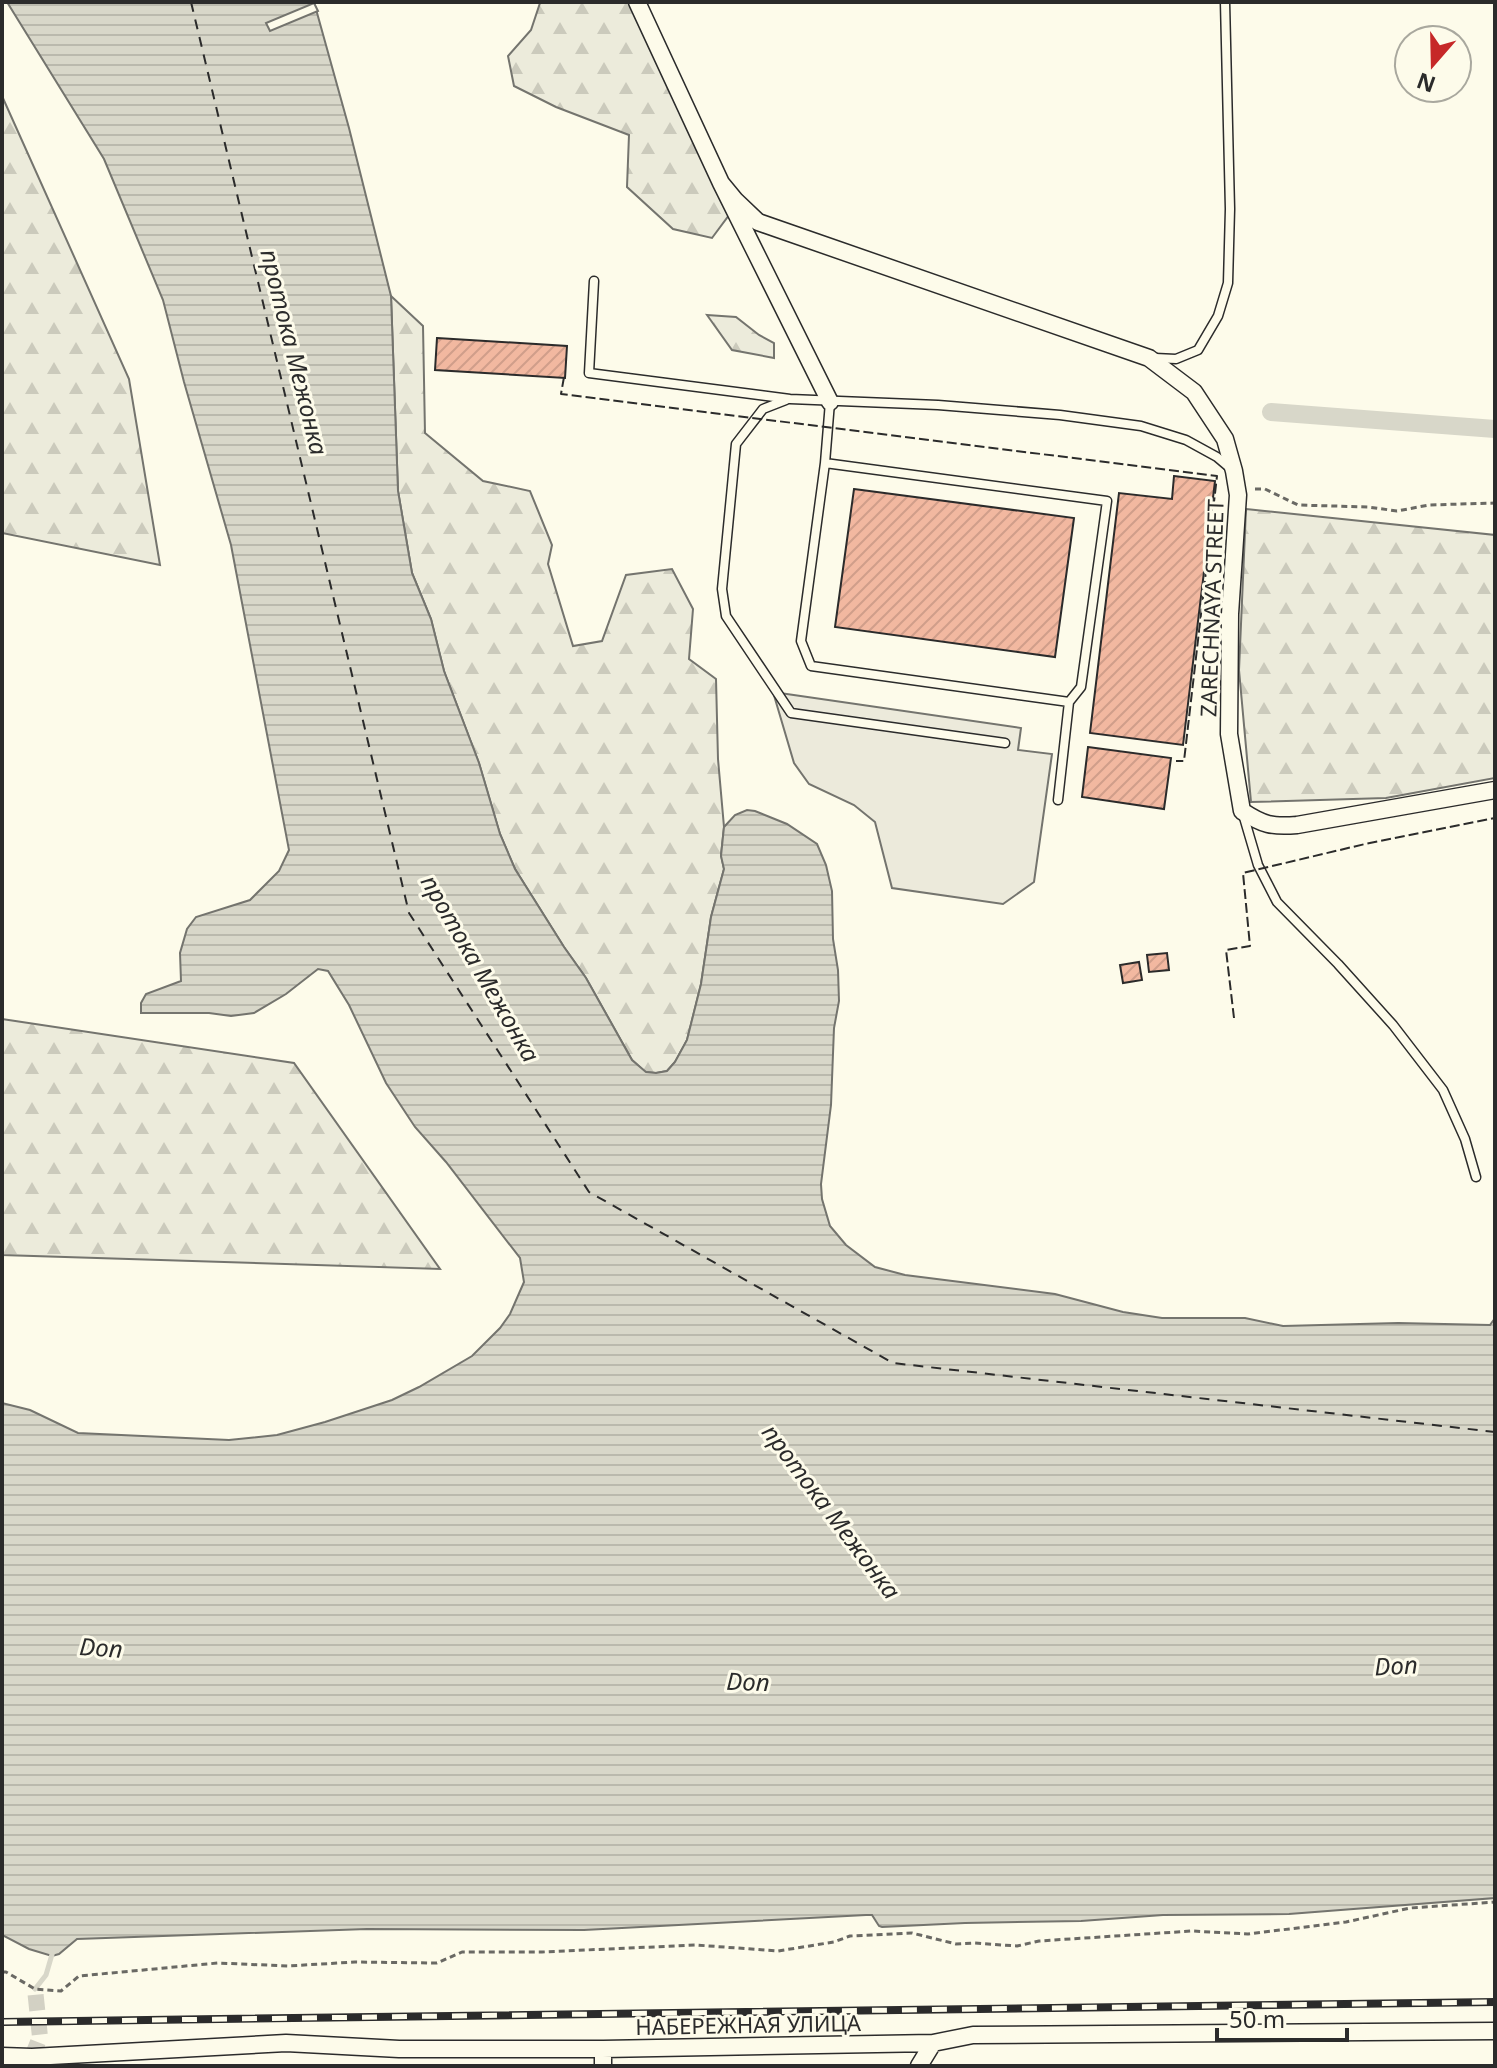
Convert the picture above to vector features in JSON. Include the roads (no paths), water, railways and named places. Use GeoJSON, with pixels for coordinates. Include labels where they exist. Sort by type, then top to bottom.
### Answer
{"type":"FeatureCollection","features":[{"type":"Feature","properties":{"kind":"street","name":"ZARECHNAYA STREET"},"geometry":{"type":"LineString","coordinates":[[637,2],[721,183],[830,402]]}},
{"type":"Feature","properties":{"kind":"street","name":"ZARECHNAYA STREET"},"geometry":{"type":"LineString","coordinates":[[721,183],[758,222],[1149,358],[1194,392],[1225,439],[1238,495],[1230,614],[1229,734],[1242,811]]}},
{"type":"Feature","properties":{"kind":"street"},"geometry":{"type":"LineString","coordinates":[[1242,811],[1258,822],[1273,827],[1495,790]]}},
{"type":"Feature","properties":{"kind":"street","name":"НАБЕРЕЖНАЯ УЛИЦА"},"geometry":{"type":"LineString","coordinates":[[2,2056],[33,2062],[286,2043],[398,2058],[603,2057],[933,2043],[973,2035],[1495,2031]]}},
{"type":"Feature","properties":{"kind":"street"},"geometry":{"type":"LineString","coordinates":[[919,2066],[933,2043]]}},
{"type":"Feature","properties":{"kind":"lane"},"geometry":{"type":"LineString","coordinates":[[1149,358],[1176,359],[1198,350],[1218,316],[1228,283],[1230,209],[1225,2]]}},
{"type":"Feature","properties":{"kind":"lane"},"geometry":{"type":"LineString","coordinates":[[594,281],[589,373],[790,399],[938,405],[1060,415],[1141,426],[1186,440],[1217,457],[1236,479]]}},
{"type":"Feature","properties":{"kind":"lane"},"geometry":{"type":"LineString","coordinates":[[790,399],[763,409],[736,444],[722,589],[726,616],[791,713],[1005,743]]}},
{"type":"Feature","properties":{"kind":"lane"},"geometry":{"type":"LineString","coordinates":[[830,402],[801,641],[811,666],[1069,702]]}},
{"type":"Feature","properties":{"kind":"lane"},"geometry":{"type":"LineString","coordinates":[[825,463],[1107,501],[1081,687],[1069,702],[1058,800]]}},
{"type":"Feature","properties":{"kind":"lane"},"geometry":{"type":"LineString","coordinates":[[1242,811],[1258,865],[1277,902],[1393,1025],[1443,1090],[1465,1139],[1476,1177]]}},
{"type":"Feature","properties":{"kind":"water"},"geometry":{"type":"Polygon","coordinates":[[[7,2],[314,2],[391,296],[398,491],[412,573],[431,619],[444,671],[515,869],[586,978],[632,1060],[646,1072],[667,1071],[687,1040],[701,984],[711,917],[724,869],[721,856],[724,827],[735,815],[747,810],[755,811],[787,824],[817,844],[826,865],[832,891],[839,1001],[834,1028],[822,1199],[830,1226],[846,1245],[875,1267],[905,1275],[1055,1294],[1123,1312],[1162,1318],[1245,1318],[1283,1326],[1398,1323],[1490,1325],[1495,1318],[1495,1898],[1289,1914],[1163,1915],[1081,1921],[882,1927],[872,1915],[866,1915],[584,1930],[367,1929],[77,1939],[52,1956],[29,1949],[2,1935],[2,1403],[30,1410],[78,1433],[229,1440],[277,1435],[392,1400],[472,1356],[510,1314],[524,1282],[520,1258],[415,1127],[386,1083],[349,1005],[328,971],[318,969],[286,994],[254,1013],[231,1016],[141,1013],[141,1003],[146,994],[181,981],[180,953],[187,929],[196,917],[250,900],[279,871],[289,850],[231,545],[163,300],[104,159],[7,2]]]}},
{"type":"Feature","properties":{"kind":"waterway"},"geometry":{"type":"LineString","coordinates":[[1271,412],[1495,429]]}},
{"type":"Feature","properties":{"kind":"waterway"},"geometry":{"type":"LineString","coordinates":[[35,1989],[46,1975],[53,1951]]}},
{"type":"Feature","properties":{"kind":"tunnel"},"geometry":{"type":"LineString","coordinates":[[32,2057],[40,2037],[35,1989]]}},
{"type":"Feature","properties":{"kind":"railway"},"geometry":{"type":"LineString","coordinates":[[2,2022],[1495,2002]]}},
{"type":"Feature","properties":{"kind":"water label","name":"протока Межонка"},"geometry":{"type":"Point","coordinates":[295,352]}},
{"type":"Feature","properties":{"kind":"water label","name":"протока Межонка"},"geometry":{"type":"Point","coordinates":[481,968]}},
{"type":"Feature","properties":{"kind":"water label","name":"протока Межонка"},"geometry":{"type":"Point","coordinates":[832,1511]}},
{"type":"Feature","properties":{"kind":"water label","name":"Don"},"geometry":{"type":"Point","coordinates":[101,1647]}},
{"type":"Feature","properties":{"kind":"water label","name":"Don"},"geometry":{"type":"Point","coordinates":[1396,1665]}},
{"type":"Feature","properties":{"kind":"water label","name":"Don"},"geometry":{"type":"Point","coordinates":[748,1681]}}]}
